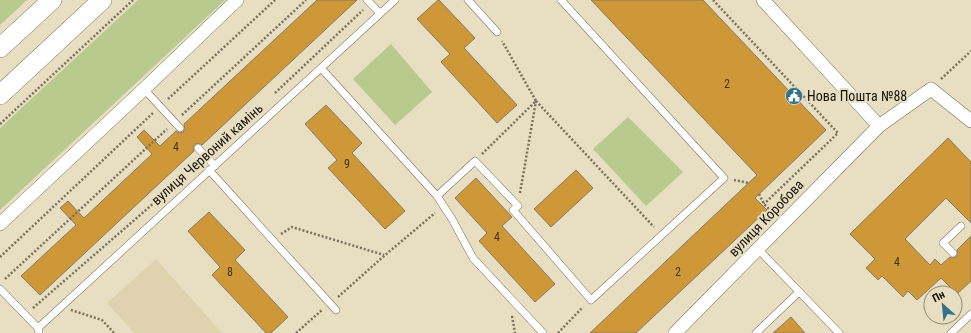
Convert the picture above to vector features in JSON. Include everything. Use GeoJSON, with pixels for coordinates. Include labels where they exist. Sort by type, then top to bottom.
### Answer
{"type":"FeatureCollection","features":[{"type":"Feature","properties":{"kind":"main road"},"geometry":{"type":"LineString","coordinates":[[0,48],[52,0]]}},
{"type":"Feature","properties":{"kind":"main road"},"geometry":{"type":"LineString","coordinates":[[0,95],[102,0]]}},
{"type":"Feature","properties":{"kind":"street"},"geometry":{"type":"LineString","coordinates":[[0,224],[237,0]]}},
{"type":"Feature","properties":{"kind":"street"},"geometry":{"type":"LineString","coordinates":[[762,0],[879,126]]}},
{"type":"Feature","properties":{"kind":"street"},"geometry":{"type":"LineString","coordinates":[[930,89],[971,121]]}},
{"type":"Feature","properties":{"kind":"street","name":"вулиця Коробова"},"geometry":{"type":"LineString","coordinates":[[676,333],[879,126],[930,89]]}},
{"type":"Feature","properties":{"kind":"lane"},"geometry":{"type":"LineString","coordinates":[[367,0],[380,14]]}},
{"type":"Feature","properties":{"kind":"lane","name":"вулиця Червоний камінь"},"geometry":{"type":"LineString","coordinates":[[39,330],[60,306],[395,0]]}},
{"type":"Feature","properties":{"kind":"lane"},"geometry":{"type":"LineString","coordinates":[[468,0],[497,32]]}},
{"type":"Feature","properties":{"kind":"lane"},"geometry":{"type":"LineString","coordinates":[[437,196],[475,161],[518,206],[513,210],[591,300],[724,178],[561,0]]}},
{"type":"Feature","properties":{"kind":"lane"},"geometry":{"type":"LineString","coordinates":[[320,68],[437,196],[452,219],[473,258],[543,333]]}},
{"type":"Feature","properties":{"kind":"lane"},"geometry":{"type":"LineString","coordinates":[[144,89],[180,128]]}},
{"type":"Feature","properties":{"kind":"lane"},"geometry":{"type":"LineString","coordinates":[[198,148],[212,168],[272,240],[336,310]]}},
{"type":"Feature","properties":{"kind":"lane"},"geometry":{"type":"LineString","coordinates":[[953,253],[943,243],[961,226]]}},
{"type":"Feature","properties":{"kind":"lane"},"geometry":{"type":"LineString","coordinates":[[758,249],[839,333]]}},
{"type":"Feature","properties":{"kind":"lane"},"geometry":{"type":"LineString","coordinates":[[0,288],[39,330]]}},
{"type":"Feature","properties":{"kind":"lane"},"geometry":{"type":"LineString","coordinates":[[756,333],[799,292]]}},
{"type":"Feature","properties":{"kind":"lane"},"geometry":{"type":"LineString","coordinates":[[951,333],[970,316]]}},
{"type":"Feature","properties":{"kind":"path"},"geometry":{"type":"LineString","coordinates":[[0,124],[133,0]]}},
{"type":"Feature","properties":{"kind":"path"},"geometry":{"type":"LineString","coordinates":[[0,257],[275,0]]}},
{"type":"Feature","properties":{"kind":"path"},"geometry":{"type":"LineString","coordinates":[[0,284],[306,0]]}},
{"type":"Feature","properties":{"kind":"path"},"geometry":{"type":"LineString","coordinates":[[713,0],[838,133],[764,204]]}},
{"type":"Feature","properties":{"kind":"path"},"geometry":{"type":"LineString","coordinates":[[497,32],[536,101],[662,235]]}},
{"type":"Feature","properties":{"kind":"path"},"geometry":{"type":"LineString","coordinates":[[930,89],[971,52]]}},
{"type":"Feature","properties":{"kind":"path"},"geometry":{"type":"LineString","coordinates":[[475,161],[536,101]]}},
{"type":"Feature","properties":{"kind":"path"},"geometry":{"type":"LineString","coordinates":[[518,206],[536,101]]}},
{"type":"Feature","properties":{"kind":"path"},"geometry":{"type":"LineString","coordinates":[[724,178],[749,183]]}},
{"type":"Feature","properties":{"kind":"path"},"geometry":{"type":"LineString","coordinates":[[759,194],[764,204],[783,224]]}},
{"type":"Feature","properties":{"kind":"path"},"geometry":{"type":"LineString","coordinates":[[296,333],[444,206]]}},
{"type":"Feature","properties":{"kind":"path"},"geometry":{"type":"LineString","coordinates":[[272,240],[292,227],[384,256]]}},
{"type":"Feature","properties":{"kind":"path"},"geometry":{"type":"LineString","coordinates":[[558,333],[591,300]]}},
{"type":"Feature","properties":{"kind":"path"},"geometry":{"type":"LineString","coordinates":[[60,306],[102,320],[114,333]]}},
{"type":"Feature","properties":{"kind":"shaded area"},"geometry":{"type":"Polygon","coordinates":[[[156,259],[222,333],[134,333],[107,303],[156,259]]]}},
{"type":"Feature","properties":{"kind":"green space"},"geometry":{"type":"Polygon","coordinates":[[[0,0],[27,0],[0,25],[0,0]]]}},
{"type":"Feature","properties":{"kind":"green space"},"geometry":{"type":"Polygon","coordinates":[[[138,0],[225,0],[0,210],[0,128],[138,0]]]}},
{"type":"Feature","properties":{"kind":"green space"},"geometry":{"type":"Polygon","coordinates":[[[391,44],[432,92],[395,125],[353,79],[391,44]]]}},
{"type":"Feature","properties":{"kind":"green space"},"geometry":{"type":"Polygon","coordinates":[[[628,117],[683,172],[646,206],[593,149],[628,117]]]}},
{"type":"Feature","properties":{"kind":"building"},"geometry":{"type":"Polygon","coordinates":[[[317,0],[357,0],[202,145],[199,143],[195,144],[193,147],[194,151],[40,295],[21,276],[76,225],[60,208],[68,201],[84,218],[152,154],[137,137],[144,130],[160,146],[176,131],[179,133],[183,132],[185,129],[184,124],[317,0]]]}},
{"type":"Feature","properties":{"kind":"building"},"geometry":{"type":"Polygon","coordinates":[[[438,0],[475,38],[464,48],[517,105],[497,123],[441,62],[450,54],[417,19],[438,0]]]}},
{"type":"Feature","properties":{"kind":"building"},"geometry":{"type":"Polygon","coordinates":[[[591,0],[703,0],[826,130],[755,198],[767,210],[636,333],[590,333],[757,175],[591,0]]]}},
{"type":"Feature","properties":{"kind":"building"},"geometry":{"type":"Polygon","coordinates":[[[326,105],[362,143],[352,153],[405,211],[385,229],[328,168],[337,160],[305,124],[326,105]]]}},
{"type":"Feature","properties":{"kind":"building"},"geometry":{"type":"Polygon","coordinates":[[[948,138],[971,162],[971,223],[946,198],[905,239],[930,265],[935,259],[941,265],[950,257],[956,257],[958,254],[957,250],[971,236],[971,281],[963,288],[963,285],[948,285],[941,278],[933,285],[923,285],[923,294],[917,300],[908,291],[903,297],[882,276],[878,280],[866,268],[875,259],[850,234],[948,138]]]}},
{"type":"Feature","properties":{"kind":"building"},"geometry":{"type":"Polygon","coordinates":[[[576,170],[593,188],[551,227],[534,209],[576,170]]]}},
{"type":"Feature","properties":{"kind":"building"},"geometry":{"type":"Polygon","coordinates":[[[476,178],[512,217],[502,226],[555,284],[535,302],[479,241],[487,233],[455,198],[476,178]]]}},
{"type":"Feature","properties":{"kind":"building"},"geometry":{"type":"Polygon","coordinates":[[[209,212],[245,250],[235,260],[288,317],[271,333],[266,333],[212,275],[220,267],[188,231],[209,212]]]}},
{"type":"Feature","properties":{"kind":"building"},"geometry":{"type":"Polygon","coordinates":[[[791,317],[805,333],[773,333],[791,317]]]}},
{"type":"Feature","properties":{"kind":"place","name":"Нова Пошта №88"},"geometry":{"type":"Point","coordinates":[794,96]}}]}
